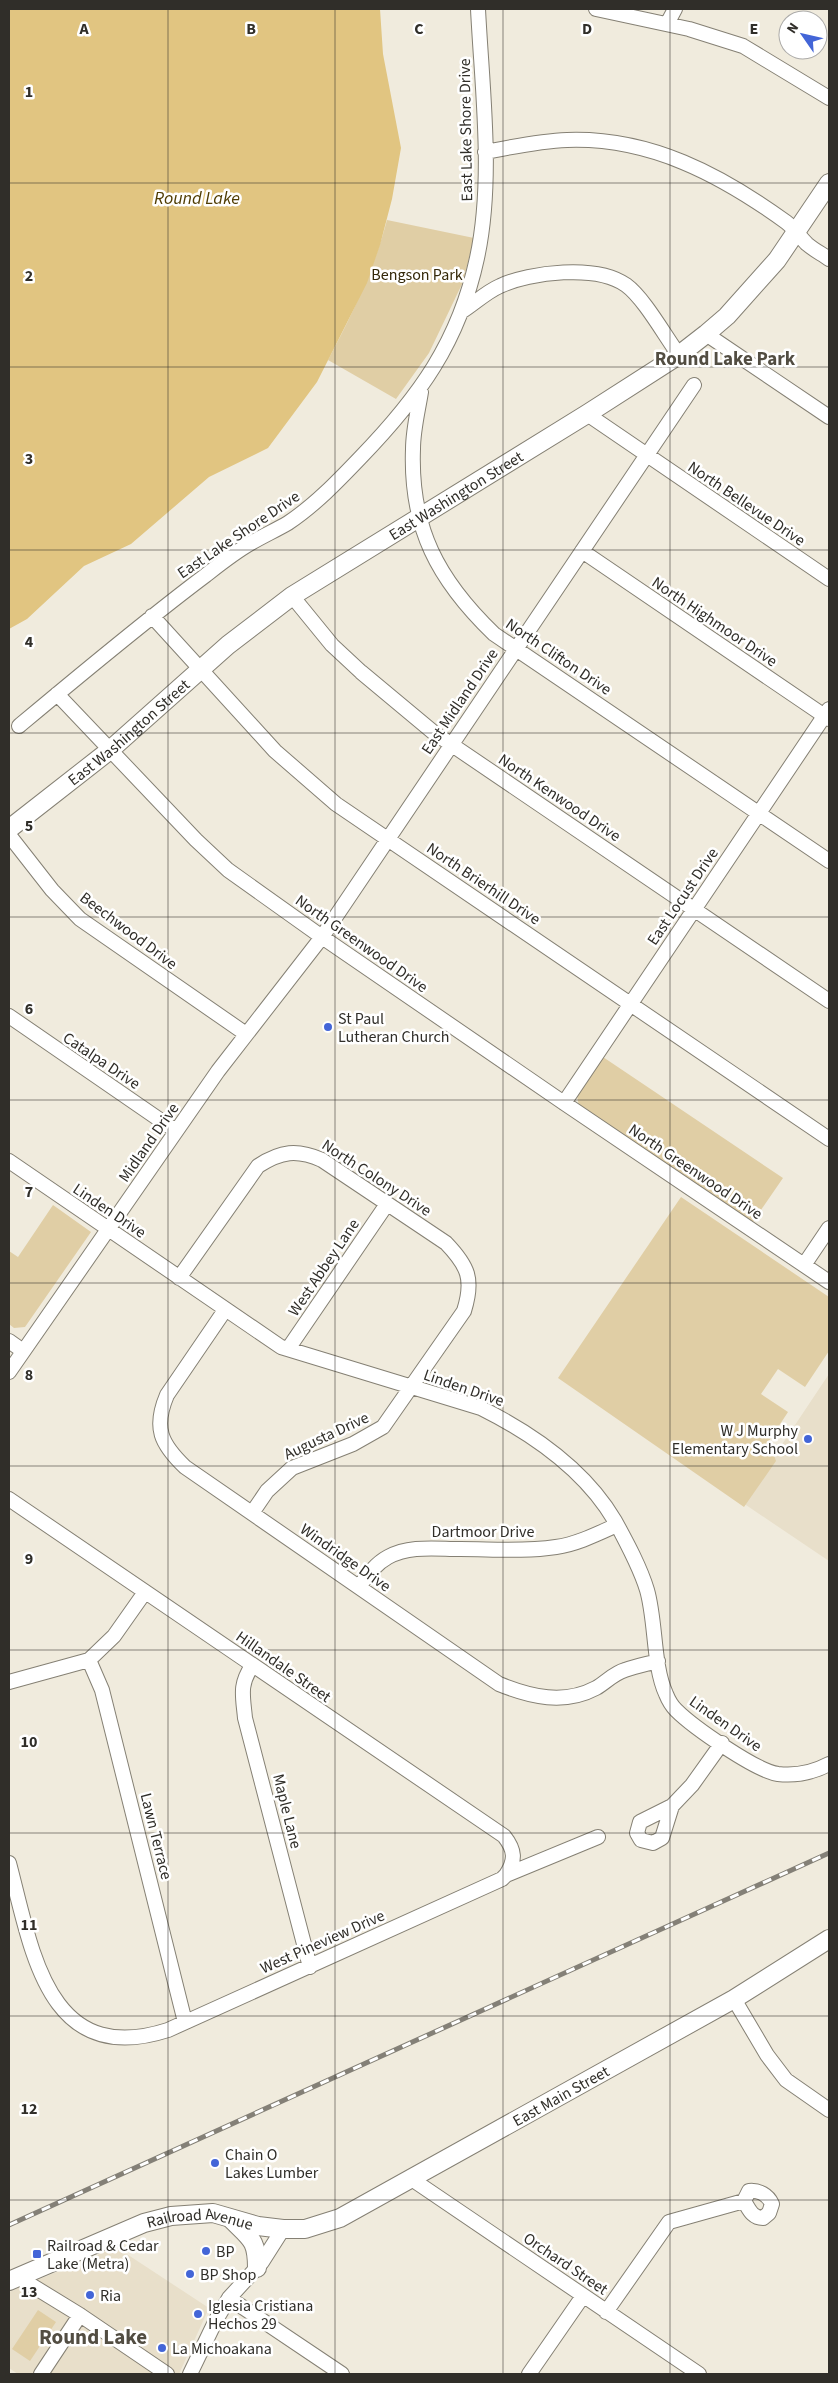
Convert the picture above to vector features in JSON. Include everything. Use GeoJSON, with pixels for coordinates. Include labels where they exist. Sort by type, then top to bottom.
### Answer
{"type":"FeatureCollection","features":[{"type":"Feature","properties":{"kind":"main road","name":"East Washington Street"},"geometry":{"type":"LineString","coordinates":[[9,829],[110,750],[228,645],[292,596],[587,414],[679,355],[706,334],[727,316],[776,260],[829,183]]}},
{"type":"Feature","properties":{"kind":"main road","name":"East Main Street"},"geometry":{"type":"LineString","coordinates":[[283,2229],[305,2229],[340,2218],[412,2180],[734,2000],[829,1939]]}},
{"type":"Feature","properties":{"kind":"main road","name":"Railroad Avenue"},"geometry":{"type":"LineString","coordinates":[[12,2277],[144,2223],[171,2216],[199,2212],[258,2226],[283,2229]]}},
{"type":"Feature","properties":{"kind":"main road"},"geometry":{"type":"LineString","coordinates":[[230,2218],[252,2240],[257,2248],[257,2268]]}},
{"type":"Feature","properties":{"kind":"street","name":"East Lake Shore Drive"},"geometry":{"type":"LineString","coordinates":[[18,726],[152,616],[249,544],[287,523],[309,507],[375,443],[411,403],[435,367],[461,312],[478,257],[483,223],[486,185],[478,9]]}},
{"type":"Feature","properties":{"kind":"street"},"geometry":{"type":"LineString","coordinates":[[596,9],[667,24],[743,46],[829,98]]}},
{"type":"Feature","properties":{"kind":"street"},"geometry":{"type":"LineString","coordinates":[[667,24],[675,9]]}},
{"type":"Feature","properties":{"kind":"street"},"geometry":{"type":"LineString","coordinates":[[485,152],[536,143],[568,140],[600,142],[671,156],[713,176],[746,196],[788,224],[809,245],[829,259]]}},
{"type":"Feature","properties":{"kind":"street"},"geometry":{"type":"LineString","coordinates":[[461,312],[499,286],[556,272],[594,274],[625,284],[679,355]]}},
{"type":"Feature","properties":{"kind":"street"},"geometry":{"type":"LineString","coordinates":[[706,334],[829,418]]}},
{"type":"Feature","properties":{"kind":"street","name":"East Midland Drive"},"geometry":{"type":"LineString","coordinates":[[322,937],[694,385]]}},
{"type":"Feature","properties":{"kind":"street","name":"North Clifton Drive"},"geometry":{"type":"LineString","coordinates":[[421,388],[413,448],[414,500],[425,538],[448,582],[467,607],[494,634],[829,861]]}},
{"type":"Feature","properties":{"kind":"street","name":"North Bellevue Drive"},"geometry":{"type":"LineString","coordinates":[[587,414],[646,456],[829,578]]}},
{"type":"Feature","properties":{"kind":"street","name":"North Highmoor Drive"},"geometry":{"type":"LineString","coordinates":[[582,551],[828,715]]}},
{"type":"Feature","properties":{"kind":"street","name":"North Kenwood Drive"},"geometry":{"type":"LineString","coordinates":[[292,596],[332,645],[394,702],[451,744],[829,1001]]}},
{"type":"Feature","properties":{"kind":"street","name":"North Brierhill Drive"},"geometry":{"type":"LineString","coordinates":[[152,616],[275,751],[336,804],[829,1140]]}},
{"type":"Feature","properties":{"kind":"street","name":"North Greenwood Drive"},"geometry":{"type":"LineString","coordinates":[[57,694],[196,840],[228,870],[564,1103],[829,1282]]}},
{"type":"Feature","properties":{"kind":"street","name":"East Locust Drive"},"geometry":{"type":"LineString","coordinates":[[564,1103],[759,813],[828,715]]}},
{"type":"Feature","properties":{"kind":"street","name":"Beechwood Drive"},"geometry":{"type":"LineString","coordinates":[[9,835],[52,890],[80,919],[246,1034]]}},
{"type":"Feature","properties":{"kind":"street","name":"Midland Drive"},"geometry":{"type":"LineString","coordinates":[[9,1372],[246,1034],[322,937]]}},
{"type":"Feature","properties":{"kind":"street","name":"Catalpa Drive"},"geometry":{"type":"LineString","coordinates":[[9,1016],[176,1132]]}},
{"type":"Feature","properties":{"kind":"street","name":"North Colony Drive"},"geometry":{"type":"LineString","coordinates":[[179,1278],[258,1166],[272,1156],[288,1152],[307,1154],[322,1160],[446,1243],[462,1260],[468,1276],[469,1296],[464,1311],[412,1387]]}},
{"type":"Feature","properties":{"kind":"street","name":"Linden Drive"},"geometry":{"type":"LineString","coordinates":[[9,1161],[225,1310],[288,1349],[481,1408],[509,1422],[534,1438],[567,1463],[592,1490],[617,1525],[631,1551],[647,1590],[665,1693],[675,1709],[757,1767],[777,1774],[799,1774],[818,1770],[829,1764]]}},
{"type":"Feature","properties":{"kind":"street","name":"West Abbey Lane"},"geometry":{"type":"LineString","coordinates":[[288,1349],[387,1204]]}},
{"type":"Feature","properties":{"kind":"street"},"geometry":{"type":"LineString","coordinates":[[804,1265],[829,1228]]}},
{"type":"Feature","properties":{"kind":"street","name":"Windridge Drive"},"geometry":{"type":"LineString","coordinates":[[225,1310],[167,1396],[160,1411],[160,1428],[167,1450],[185,1468],[499,1684],[522,1694],[546,1698],[568,1698],[589,1692],[623,1670],[658,1661]]}},
{"type":"Feature","properties":{"kind":"street"},"geometry":{"type":"LineString","coordinates":[[9,1341],[23,1351]]}},
{"type":"Feature","properties":{"kind":"street","name":"Augusta Drive"},"geometry":{"type":"LineString","coordinates":[[252,1513],[266,1491],[292,1468],[353,1444],[383,1427],[412,1387]]}},
{"type":"Feature","properties":{"kind":"street","name":"Hillandale Street"},"geometry":{"type":"LineString","coordinates":[[9,1499],[504,1836],[511,1846],[514,1856],[511,1867],[506,1875]]}},
{"type":"Feature","properties":{"kind":"street","name":"Dartmoor Drive"},"geometry":{"type":"LineString","coordinates":[[359,1586],[375,1566],[387,1557],[401,1551],[421,1548],[524,1550],[557,1547],[579,1542],[617,1525]]}},
{"type":"Feature","properties":{"kind":"street"},"geometry":{"type":"LineString","coordinates":[[9,1682],[89,1660],[114,1636],[145,1592]]}},
{"type":"Feature","properties":{"kind":"street","name":"Lawn Terrace"},"geometry":{"type":"LineString","coordinates":[[89,1660],[102,1690],[185,2022]]}},
{"type":"Feature","properties":{"kind":"street","name":"Maple Lane"},"geometry":{"type":"LineString","coordinates":[[252,1666],[244,1679],[242,1693],[246,1718],[310,1967]]}},
{"type":"Feature","properties":{"kind":"street"},"geometry":{"type":"LineString","coordinates":[[672,1806],[692,1785],[722,1743]]}},
{"type":"Feature","properties":{"kind":"street","name":"West Pineview Drive"},"geometry":{"type":"LineString","coordinates":[[9,1863],[33,1952],[41,1974],[61,2008],[86,2029],[102,2036],[127,2039],[146,2037],[185,2022],[310,1967],[502,1879],[506,1875],[598,1837]]}},
{"type":"Feature","properties":{"kind":"street"},"geometry":{"type":"LineString","coordinates":[[734,2000],[767,2055],[786,2080],[829,2110]]}},
{"type":"Feature","properties":{"kind":"street","name":"Orchard Street"},"geometry":{"type":"LineString","coordinates":[[412,2180],[699,2374]]}},
{"type":"Feature","properties":{"kind":"street"},"geometry":{"type":"LineString","coordinates":[[606,2312],[669,2222],[744,2201]]}},
{"type":"Feature","properties":{"kind":"street"},"geometry":{"type":"LineString","coordinates":[[190,2374],[216,2320],[229,2298],[257,2268],[283,2229]]}},
{"type":"Feature","properties":{"kind":"street"},"geometry":{"type":"LineString","coordinates":[[12,2277],[80,2315],[166,2374]]}},
{"type":"Feature","properties":{"kind":"street"},"geometry":{"type":"LineString","coordinates":[[529,2374],[583,2296]]}},
{"type":"Feature","properties":{"kind":"street"},"geometry":{"type":"LineString","coordinates":[[229,2298],[342,2374]]}},
{"type":"Feature","properties":{"kind":"street"},"geometry":{"type":"LineString","coordinates":[[41,2374],[80,2315]]}},
{"type":"Feature","properties":{"kind":"shaded area","name":"W J Murphy Elementary School"},"geometry":{"type":"Polygon","coordinates":[[[829,1374],[829,1561],[743,1503],[829,1374]]]}},
{"type":"Feature","properties":{"kind":"shaded area"},"geometry":{"type":"Polygon","coordinates":[[[116,2247],[209,2308],[179,2374],[18,2374],[9,2368],[9,2292],[116,2247]]]}},
{"type":"Feature","properties":{"kind":"green space","name":"Bengson Park"},"geometry":{"type":"Polygon","coordinates":[[[387,220],[474,238],[463,282],[429,353],[396,399],[328,360],[362,292],[387,220]]]}},
{"type":"Feature","properties":{"kind":"green space"},"geometry":{"type":"Polygon","coordinates":[[[600,1055],[783,1178],[752,1223],[579,1107],[576,1090],[600,1055]]]}},
{"type":"Feature","properties":{"kind":"green space"},"geometry":{"type":"Polygon","coordinates":[[[681,1197],[829,1297],[829,1351],[805,1387],[778,1369],[761,1394],[788,1412],[769,1441],[776,1461],[744,1507],[558,1378],[681,1197]]]}},
{"type":"Feature","properties":{"kind":"green space"},"geometry":{"type":"Polygon","coordinates":[[[53,1205],[91,1232],[25,1327],[14,1328],[9,1324],[9,1251],[18,1257],[53,1205]]]}},
{"type":"Feature","properties":{"kind":"green space"},"geometry":{"type":"Polygon","coordinates":[[[38,2310],[56,2322],[30,2361],[12,2349],[38,2310]]]}},
{"type":"Feature","properties":{"kind":"water","name":"Round Lake"},"geometry":{"type":"Polygon","coordinates":[[[9,9],[380,9],[383,54],[401,148],[392,199],[380,245],[367,283],[317,382],[268,448],[209,477],[131,544],[84,566],[27,619],[9,629],[9,9]]]}},
{"type":"Feature","properties":{"kind":"railway"},"geometry":{"type":"LineString","coordinates":[[9,2225],[829,1853]]}},
{"type":"Feature","properties":{"kind":"place","name":"St Paul Lutheran Church"},"geometry":{"type":"Point","coordinates":[328,1027]}},
{"type":"Feature","properties":{"kind":"place","name":"W J Murphy Elementary School"},"geometry":{"type":"Point","coordinates":[808,1439]}},
{"type":"Feature","properties":{"kind":"place","name":"Chain O Lakes Lumber"},"geometry":{"type":"Point","coordinates":[215,2163]}},
{"type":"Feature","properties":{"kind":"place","name":"BP"},"geometry":{"type":"Point","coordinates":[206,2251]}},
{"type":"Feature","properties":{"kind":"place","name":"Railroad & Cedar Lake (Metra)"},"geometry":{"type":"Point","coordinates":[37,2254]}},
{"type":"Feature","properties":{"kind":"place","name":"BP Shop"},"geometry":{"type":"Point","coordinates":[190,2274]}},
{"type":"Feature","properties":{"kind":"place","name":"Ria"},"geometry":{"type":"Point","coordinates":[90,2295]}},
{"type":"Feature","properties":{"kind":"place","name":"Iglesia Cristiana Hechos 29"},"geometry":{"type":"Point","coordinates":[198,2314]}},
{"type":"Feature","properties":{"kind":"place","name":"La Michoakana"},"geometry":{"type":"Point","coordinates":[162,2348]}},
{"type":"Feature","properties":{"kind":"district","name":"Round Lake Park"},"geometry":{"type":"Point","coordinates":[725,358]}},
{"type":"Feature","properties":{"kind":"district","name":"Round Lake"},"geometry":{"type":"Point","coordinates":[93,2337]}}]}
